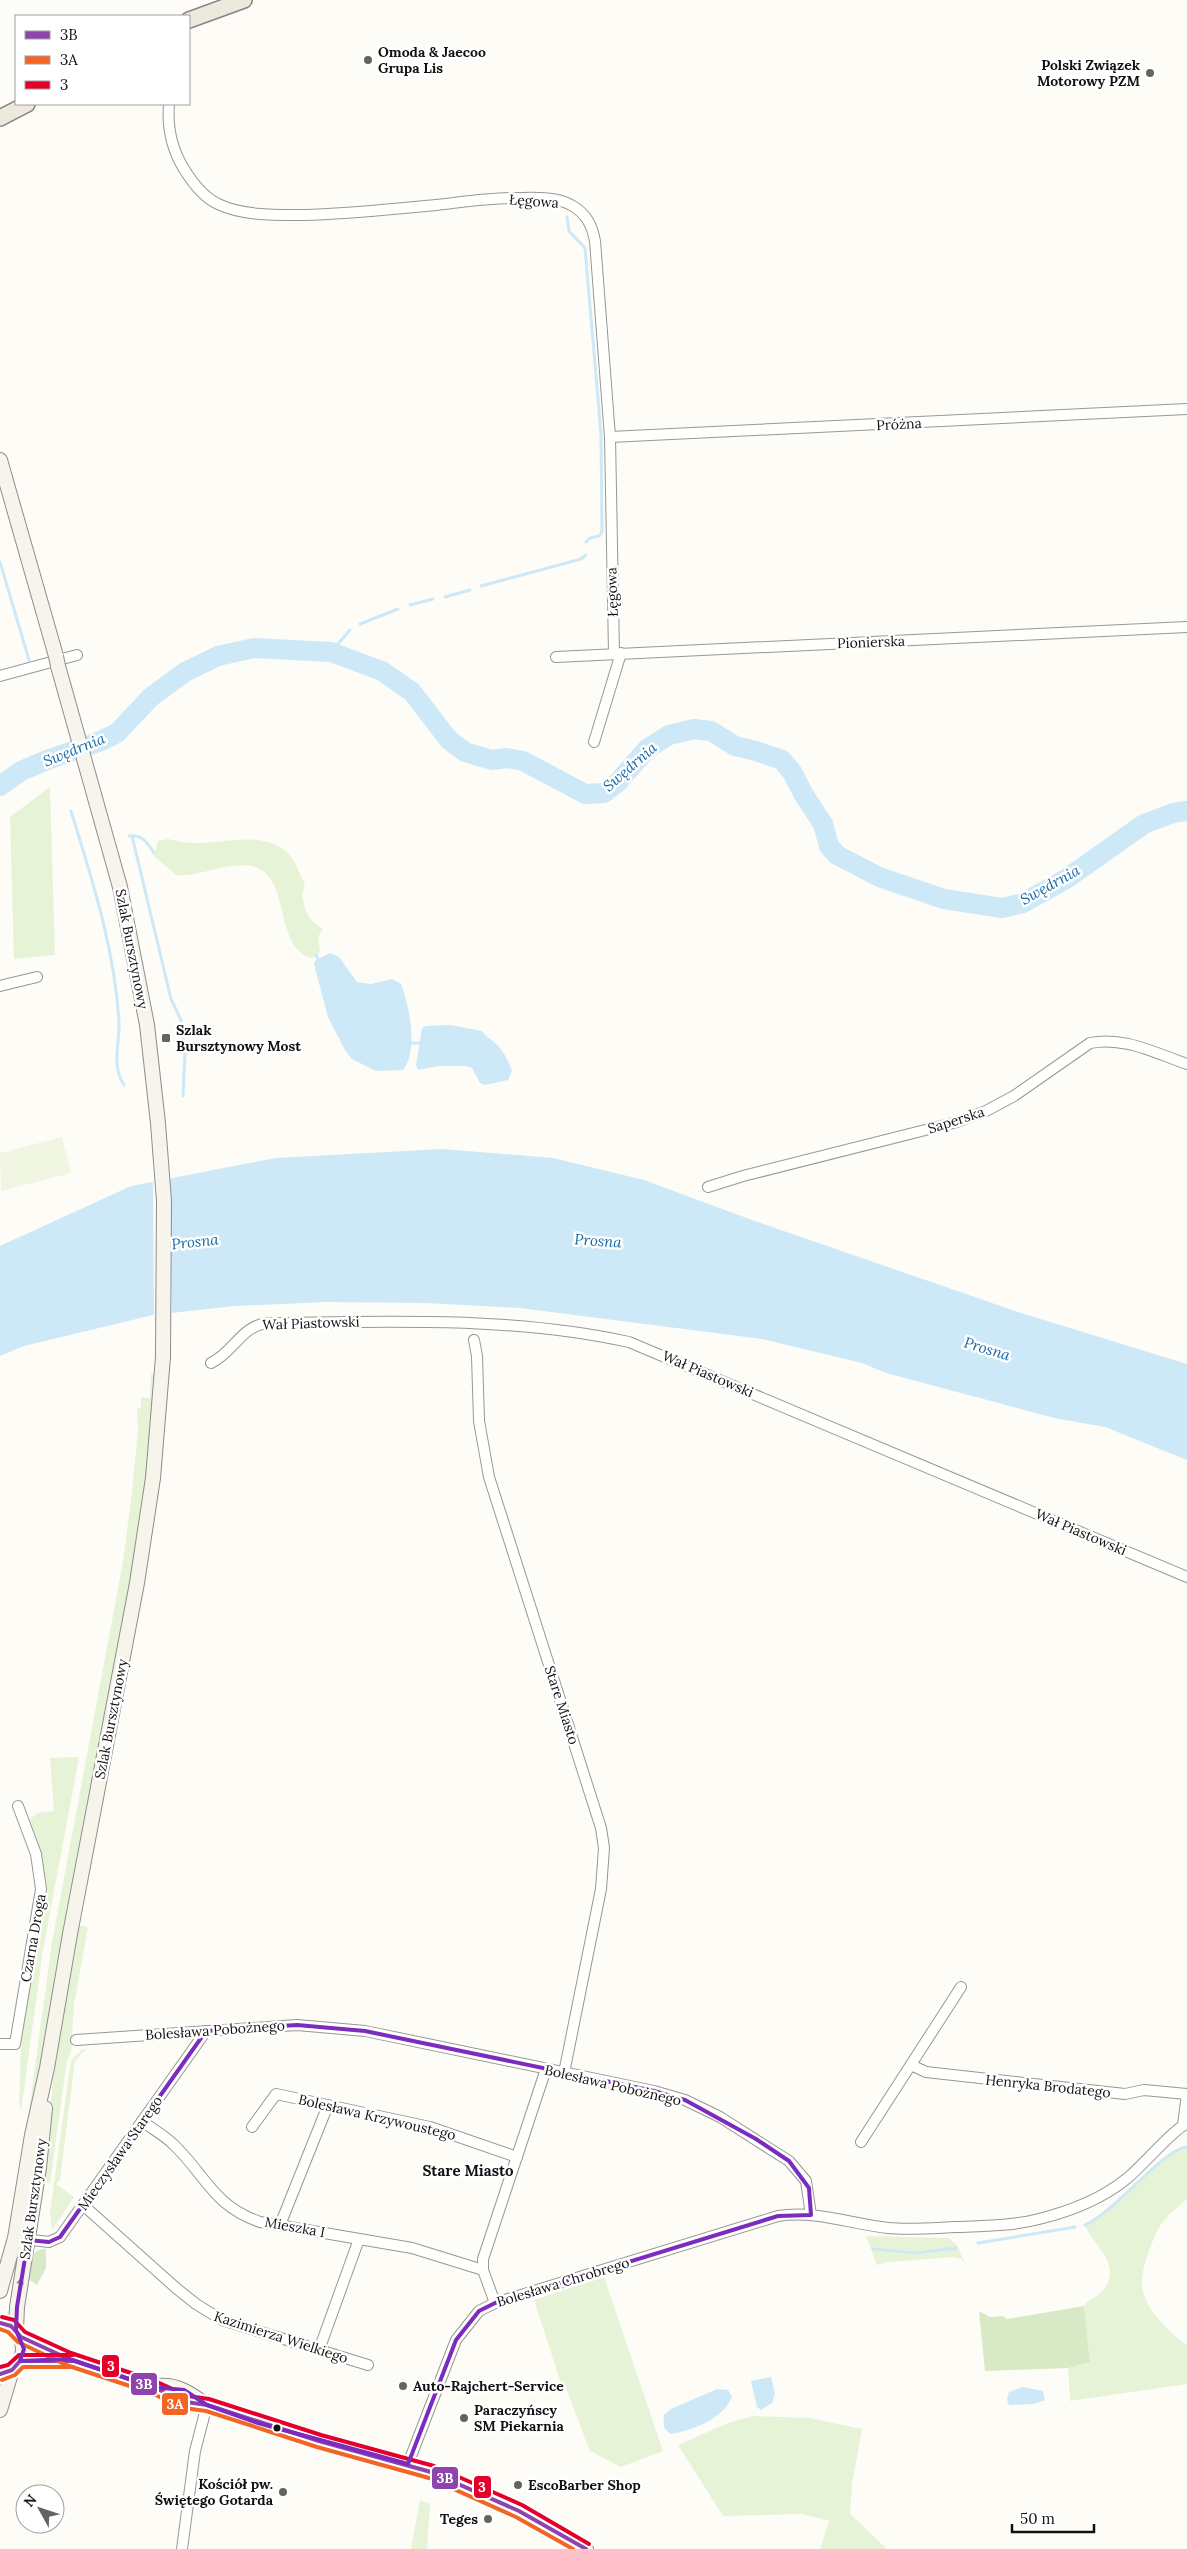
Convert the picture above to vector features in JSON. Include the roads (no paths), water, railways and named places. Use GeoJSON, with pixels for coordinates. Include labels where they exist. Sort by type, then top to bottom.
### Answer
{"type":"FeatureCollection","features":[{"type":"Feature","properties":{"kind":"main road"},"geometry":{"type":"LineString","coordinates":[[190,20],[244,0]]}},
{"type":"Feature","properties":{"kind":"main road"},"geometry":{"type":"LineString","coordinates":[[0,118],[25,105]]}},
{"type":"Feature","properties":{"kind":"main road","name":"Szlak Bursztynowy"},"geometry":{"type":"LineString","coordinates":[[0,460],[120,887],[139,981],[159,1129],[165,1250],[164,1332],[152,1478],[137,1583],[70,1934],[48,2068],[32,2136],[16,2307],[19,2334],[24,2349],[11,2368]]}},
{"type":"Feature","properties":{"kind":"main road","name":"Szlak Bursztynowy"},"geometry":{"type":"LineString","coordinates":[[0,2291],[22,2239]]}},
{"type":"Feature","properties":{"kind":"main road"},"geometry":{"type":"LineString","coordinates":[[0,2323],[68,2359],[153,2387],[186,2402],[207,2405],[330,2445],[408,2464],[519,2510],[586,2549]]}},
{"type":"Feature","properties":{"kind":"main road"},"geometry":{"type":"LineString","coordinates":[[0,2410],[11,2368],[68,2359]]}},
{"type":"Feature","properties":{"kind":"street","name":"Łęgowa"},"geometry":{"type":"LineString","coordinates":[[169,105],[170,138],[181,165],[200,191],[226,208],[262,214],[310,215],[363,212],[482,198],[527,198],[556,200],[570,204],[591,224],[595,241],[610,437],[617,653],[594,742]]}},
{"type":"Feature","properties":{"kind":"street","name":"Próżna"},"geometry":{"type":"LineString","coordinates":[[610,437],[1187,409]]}},
{"type":"Feature","properties":{"kind":"street","name":"Pionierska"},"geometry":{"type":"LineString","coordinates":[[556,657],[1187,627]]}},
{"type":"Feature","properties":{"kind":"street"},"geometry":{"type":"LineString","coordinates":[[0,676],[77,655]]}},
{"type":"Feature","properties":{"kind":"street"},"geometry":{"type":"LineString","coordinates":[[0,986],[37,977]]}},
{"type":"Feature","properties":{"kind":"street","name":"Saperska"},"geometry":{"type":"LineString","coordinates":[[708,1187],[972,1117],[1014,1096],[1090,1044],[1104,1040],[1121,1042],[1187,1064]]}},
{"type":"Feature","properties":{"kind":"street","name":"Wał Piastowski"},"geometry":{"type":"LineString","coordinates":[[211,1364],[227,1354],[251,1327],[268,1323],[393,1322],[500,1325],[605,1336],[629,1342],[1187,1578]]}},
{"type":"Feature","properties":{"kind":"street","name":"Stare Miasto"},"geometry":{"type":"LineString","coordinates":[[474,1340],[477,1356],[479,1421],[489,1477],[601,1828],[604,1848],[601,1889],[564,2073]]}},
{"type":"Feature","properties":{"kind":"street","name":"Czarna Droga"},"geometry":{"type":"LineString","coordinates":[[0,2044],[15,2044],[42,1889],[36,1854],[18,1806]]}},
{"type":"Feature","properties":{"kind":"street"},"geometry":{"type":"LineString","coordinates":[[861,2142],[960,1987]]}},
{"type":"Feature","properties":{"kind":"street","name":"Bolesława Pobożnego"},"geometry":{"type":"LineString","coordinates":[[76,2040],[297,2025],[330,2027],[365,2031],[685,2100],[720,2117],[789,2160],[806,2181],[811,2215]]}},
{"type":"Feature","properties":{"kind":"street","name":"Mieczysława Starego"},"geometry":{"type":"LineString","coordinates":[[22,2239],[49,2242],[60,2237],[206,2031]]}},
{"type":"Feature","properties":{"kind":"street","name":"Henryka Brodatego"},"geometry":{"type":"LineString","coordinates":[[911,2065],[926,2072],[1126,2094],[1144,2090],[1187,2094]]}},
{"type":"Feature","properties":{"kind":"street"},"geometry":{"type":"LineString","coordinates":[[495,2302],[483,2270],[483,2259],[546,2069]]}},
{"type":"Feature","properties":{"kind":"street","name":"Bolesława Krzywoustego"},"geometry":{"type":"LineString","coordinates":[[252,2127],[276,2094],[430,2127],[517,2157]]}},
{"type":"Feature","properties":{"kind":"street"},"geometry":{"type":"LineString","coordinates":[[811,2215],[887,2228],[912,2229],[1004,2225],[1037,2220],[1071,2210],[1100,2197],[1126,2180],[1185,2125],[1187,2094]]}},
{"type":"Feature","properties":{"kind":"street"},"geometry":{"type":"LineString","coordinates":[[280,2225],[328,2105]]}},
{"type":"Feature","properties":{"kind":"street","name":"Mieszka I"},"geometry":{"type":"LineString","coordinates":[[142,2121],[172,2143],[225,2204],[247,2217],[280,2225],[432,2253],[483,2270]]}},
{"type":"Feature","properties":{"kind":"street","name":"Kazimierza Wielkiego"},"geometry":{"type":"LineString","coordinates":[[83,2205],[176,2288],[209,2313],[222,2320],[368,2365]]}},
{"type":"Feature","properties":{"kind":"street","name":"Bolesława Chrobrego"},"geometry":{"type":"LineString","coordinates":[[408,2464],[456,2340],[479,2311],[495,2302],[778,2216],[798,2213],[811,2215]]}},
{"type":"Feature","properties":{"kind":"street"},"geometry":{"type":"LineString","coordinates":[[319,2350],[359,2239]]}},
{"type":"Feature","properties":{"kind":"street"},"geometry":{"type":"LineString","coordinates":[[182,2549],[194,2458],[207,2405]]}},
{"type":"Feature","properties":{"kind":"water"},"geometry":{"type":"Polygon","coordinates":[[[330,953],[339,957],[357,982],[371,984],[392,979],[401,984],[407,1004],[412,1040],[408,1062],[403,1070],[376,1071],[352,1059],[345,1050],[328,1017],[314,964],[315,961],[330,953]]]}},
{"type":"Feature","properties":{"kind":"water"},"geometry":{"type":"Polygon","coordinates":[[[450,1025],[482,1031],[494,1042],[505,1055],[512,1071],[508,1080],[485,1085],[480,1083],[472,1068],[466,1066],[439,1066],[418,1070],[416,1065],[422,1028],[426,1026],[450,1025]]]}},
{"type":"Feature","properties":{"kind":"water","name":"Prosna"},"geometry":{"type":"Polygon","coordinates":[[[442,1149],[553,1158],[644,1180],[752,1220],[1018,1312],[1187,1364],[1187,1460],[1105,1427],[1054,1418],[886,1373],[862,1363],[762,1339],[520,1308],[427,1303],[326,1302],[235,1306],[153,1315],[24,1346],[0,1356],[0,1246],[131,1186],[276,1158],[442,1149]]]}},
{"type":"Feature","properties":{"kind":"water"},"geometry":{"type":"Polygon","coordinates":[[[771,2377],[775,2394],[772,2403],[761,2410],[757,2407],[751,2381],[771,2377]]]}},
{"type":"Feature","properties":{"kind":"water"},"geometry":{"type":"Polygon","coordinates":[[[1023,2387],[1043,2391],[1045,2400],[1034,2404],[1009,2405],[1007,2400],[1009,2392],[1023,2387]]]}},
{"type":"Feature","properties":{"kind":"water"},"geometry":{"type":"Polygon","coordinates":[[[717,2389],[728,2390],[732,2397],[722,2412],[689,2430],[671,2434],[666,2430],[664,2415],[671,2409],[717,2389]]]}},
{"type":"Feature","properties":{"kind":"waterway"},"geometry":{"type":"LineString","coordinates":[[567,217],[569,231],[585,248],[601,434],[602,532],[599,536],[590,538],[586,542]]}},
{"type":"Feature","properties":{"kind":"waterway"},"geometry":{"type":"LineString","coordinates":[[481,586],[581,559],[586,555]]}},
{"type":"Feature","properties":{"kind":"waterway"},"geometry":{"type":"LineString","coordinates":[[0,562],[29,660]]}},
{"type":"Feature","properties":{"kind":"waterway"},"geometry":{"type":"LineString","coordinates":[[445,597],[470,590]]}},
{"type":"Feature","properties":{"kind":"waterway"},"geometry":{"type":"LineString","coordinates":[[410,605],[433,599]]}},
{"type":"Feature","properties":{"kind":"waterway"},"geometry":{"type":"LineString","coordinates":[[360,624],[398,609]]}},
{"type":"Feature","properties":{"kind":"waterway"},"geometry":{"type":"LineString","coordinates":[[331,652],[350,630]]}},
{"type":"Feature","properties":{"kind":"waterway","name":"Swędrnia"},"geometry":{"type":"LineString","coordinates":[[0,786],[21,771],[101,741],[117,733],[151,697],[185,672],[218,656],[254,648],[331,652],[382,671],[412,692],[449,740],[465,752],[492,760],[507,758],[523,761],[585,794],[604,793],[618,782],[647,749],[669,735],[694,729],[711,731],[735,746],[782,760],[792,772],[823,824],[829,846],[837,855],[879,877],[944,899],[1002,908],[1023,903],[1066,879],[1144,824],[1173,813],[1187,811]]}},
{"type":"Feature","properties":{"kind":"waterway"},"geometry":{"type":"LineString","coordinates":[[71,811],[108,942],[117,995],[119,1022],[117,1062],[120,1078],[124,1085]]}},
{"type":"Feature","properties":{"kind":"waterway"},"geometry":{"type":"LineString","coordinates":[[129,836],[141,838],[154,853]]}},
{"type":"Feature","properties":{"kind":"waterway"},"geometry":{"type":"LineString","coordinates":[[132,836],[171,999],[181,1020],[185,1051],[183,1096]]}},
{"type":"Feature","properties":{"kind":"waterway"},"geometry":{"type":"LineString","coordinates":[[316,955],[318,959]]}},
{"type":"Feature","properties":{"kind":"waterway"},"geometry":{"type":"LineString","coordinates":[[411,1043],[419,1043]]}},
{"type":"Feature","properties":{"kind":"waterway"},"geometry":{"type":"LineString","coordinates":[[1085,2225],[1110,2208],[1165,2158],[1177,2150],[1187,2147]]}},
{"type":"Feature","properties":{"kind":"waterway"},"geometry":{"type":"LineString","coordinates":[[978,2243],[1075,2227]]}},
{"type":"Feature","properties":{"kind":"waterway"},"geometry":{"type":"LineString","coordinates":[[873,2249],[915,2253],[956,2248]]}},
{"type":"Feature","properties":{"kind":"place","name":"Omoda & Jaecoo Grupa Lis"},"geometry":{"type":"Point","coordinates":[368,60]}},
{"type":"Feature","properties":{"kind":"place","name":"Polski Związek Motorowy PZM"},"geometry":{"type":"Point","coordinates":[1150,73]}},
{"type":"Feature","properties":{"kind":"place","name":"Szlak Bursztynowy Most"},"geometry":{"type":"Point","coordinates":[166,1038]}},
{"type":"Feature","properties":{"kind":"place","name":"Auto-Rajchert-Service"},"geometry":{"type":"Point","coordinates":[403,2386]}},
{"type":"Feature","properties":{"kind":"place","name":"Paraczyńscy SM Piekarnia"},"geometry":{"type":"Point","coordinates":[464,2418]}},
{"type":"Feature","properties":{"kind":"place","name":"EscoBarber Shop"},"geometry":{"type":"Point","coordinates":[518,2485]}},
{"type":"Feature","properties":{"kind":"place","name":"Kościół pw. Świętego Gotarda"},"geometry":{"type":"Point","coordinates":[283,2492]}},
{"type":"Feature","properties":{"kind":"place","name":"Teges"},"geometry":{"type":"Point","coordinates":[488,2519]}},
{"type":"Feature","properties":{"kind":"district","name":"Stare Miasto"},"geometry":{"type":"Point","coordinates":[468,2171]}}]}
